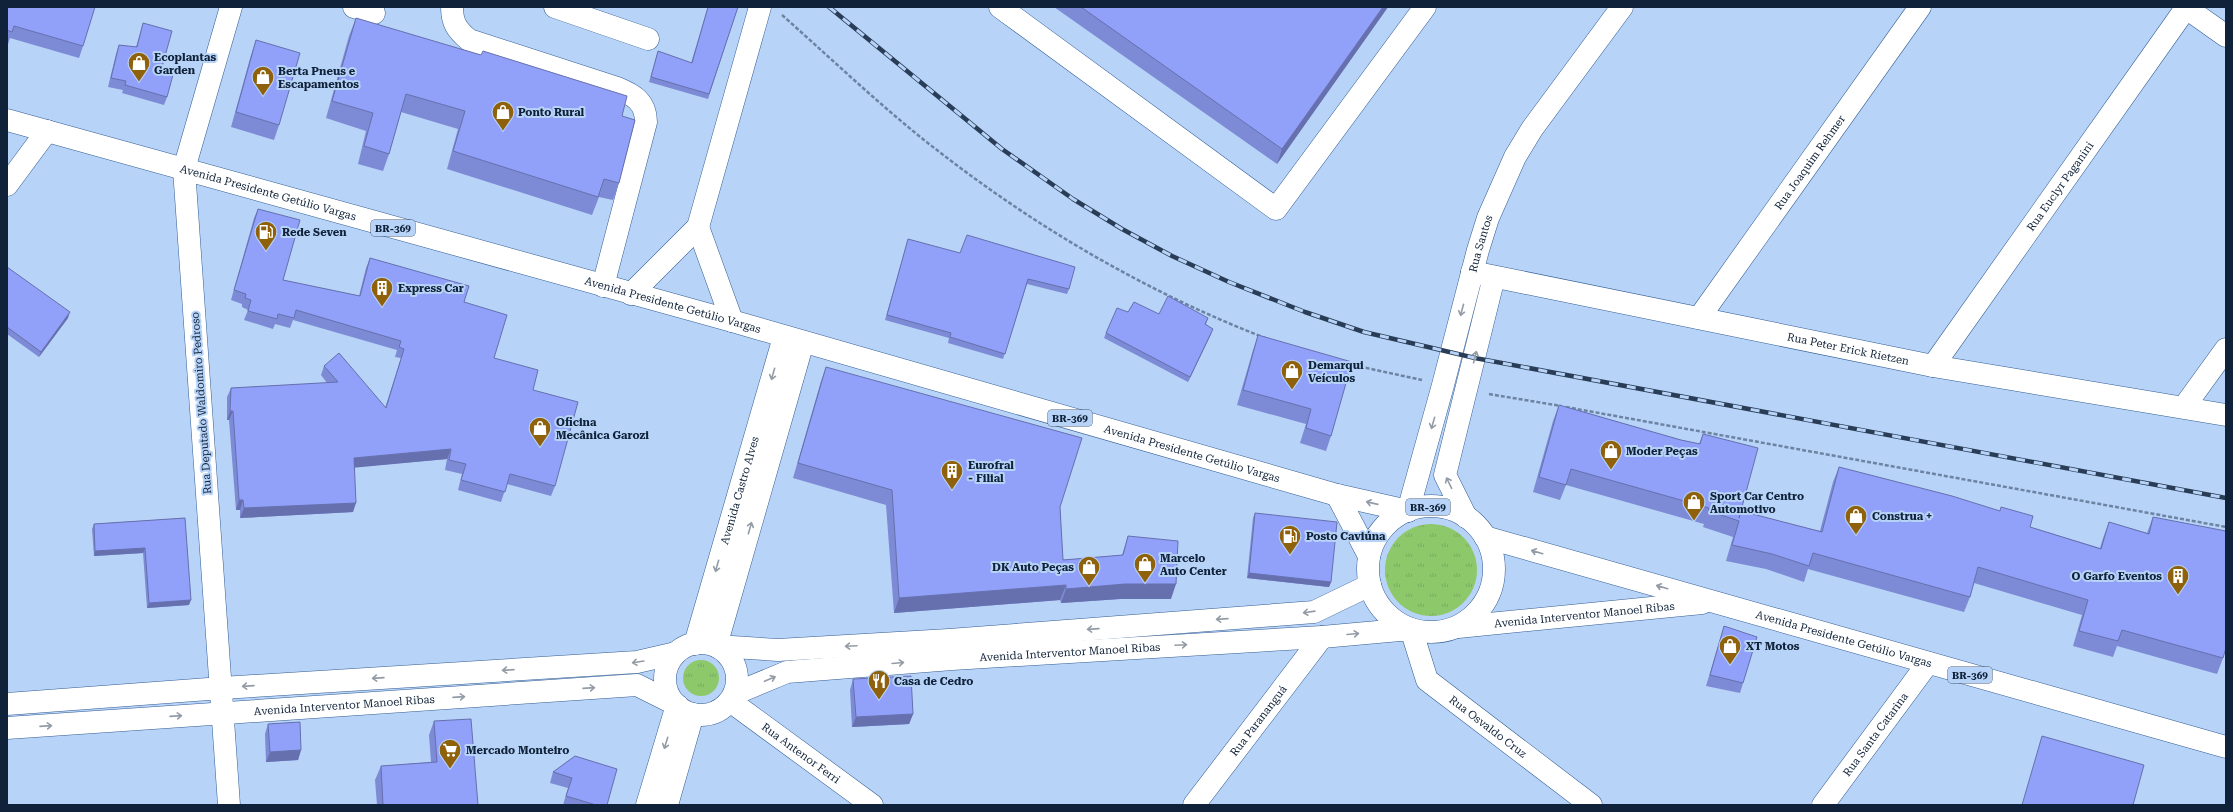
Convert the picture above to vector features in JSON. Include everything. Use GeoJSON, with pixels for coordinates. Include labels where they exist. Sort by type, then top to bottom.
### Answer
{"type":"FeatureCollection","features":[{"type":"Feature","properties":{"kind":"street","name":"Rua Deputado Waldomiro Pedroso"},"geometry":{"type":"LineString","coordinates":[[229,805],[222,688],[184,169],[231,7]]}},
{"type":"Feature","properties":{"kind":"street"},"geometry":{"type":"LineString","coordinates":[[452,7],[452,21],[460,32],[470,40],[617,88],[632,94],[644,107],[646,112],[646,122],[603,286]]}},
{"type":"Feature","properties":{"kind":"street"},"geometry":{"type":"LineString","coordinates":[[554,7],[648,39]]}},
{"type":"Feature","properties":{"kind":"street"},"geometry":{"type":"LineString","coordinates":[[631,294],[698,227],[760,7]]}},
{"type":"Feature","properties":{"kind":"street"},"geometry":{"type":"LineString","coordinates":[[1000,7],[1276,209],[1425,7]]}},
{"type":"Feature","properties":{"kind":"street","name":"Rua Santos"},"geometry":{"type":"LineString","coordinates":[[1408,511],[1443,385],[1472,272],[1488,218],[1515,157],[1532,129],[1622,7]]}},
{"type":"Feature","properties":{"kind":"street","name":"Rua Joaquim Rehmer"},"geometry":{"type":"LineString","coordinates":[[1699,318],[1920,7]]}},
{"type":"Feature","properties":{"kind":"street"},"geometry":{"type":"LineString","coordinates":[[2186,7],[2226,36]]}},
{"type":"Feature","properties":{"kind":"street","name":"Rua Euclyr Paganini"},"geometry":{"type":"LineString","coordinates":[[1933,366],[2186,7]]}},
{"type":"Feature","properties":{"kind":"street","name":"Avenida Presidente Getúlio Vargas"},"geometry":{"type":"LineString","coordinates":[[7,120],[732,321],[1337,495],[1408,511]]}},
{"type":"Feature","properties":{"kind":"street"},"geometry":{"type":"LineString","coordinates":[[7,185],[47,131]]}},
{"type":"Feature","properties":{"kind":"street"},"geometry":{"type":"LineString","coordinates":[[698,227],[732,321]]}},
{"type":"Feature","properties":{"kind":"street","name":"Rua Peter Erick Rietzen"},"geometry":{"type":"LineString","coordinates":[[1472,272],[1933,366],[2226,415]]}},
{"type":"Feature","properties":{"kind":"street"},"geometry":{"type":"LineString","coordinates":[[1466,518],[1445,475],[1494,277]]}},
{"type":"Feature","properties":{"kind":"street","name":"Avenida Castro Alves"},"geometry":{"type":"LineString","coordinates":[[695,644],[794,340]]}},
{"type":"Feature","properties":{"kind":"street","name":"Avenida Castro Alves"},"geometry":{"type":"LineString","coordinates":[[716,646],[794,340]]}},
{"type":"Feature","properties":{"kind":"street"},"geometry":{"type":"LineString","coordinates":[[2184,407],[2226,349]]}},
{"type":"Feature","properties":{"kind":"street","name":"BR-369"},"geometry":{"type":"LineString","coordinates":[[1337,495],[1369,556]]}},
{"type":"Feature","properties":{"kind":"street","name":"BR-369"},"geometry":{"type":"LineString","coordinates":[[1426,507],[1444,508],[1466,518],[1485,537],[1493,562],[1491,588],[1478,611],[1468,620],[1456,627],[1434,632],[1411,629],[1390,616],[1381,608],[1370,585],[1368,571],[1369,556],[1377,537],[1385,526],[1408,511],[1426,507]]}},
{"type":"Feature","properties":{"kind":"street","name":"Avenida Presidente Getúlio Vargas"},"geometry":{"type":"LineString","coordinates":[[1485,537],[2226,747]]}},
{"type":"Feature","properties":{"kind":"street","name":"Avenida Interventor Manoel Ribas"},"geometry":{"type":"LineString","coordinates":[[732,697],[786,672],[950,649],[1314,612],[1370,585]]}},
{"type":"Feature","properties":{"kind":"street","name":"Avenida Interventor Manoel Ribas"},"geometry":{"type":"LineString","coordinates":[[1456,627],[1713,602]]}},
{"type":"Feature","properties":{"kind":"street","name":"Avenida Interventor Manoel Ribas"},"geometry":{"type":"LineString","coordinates":[[716,646],[778,650],[950,649],[1322,637],[1411,629]]}},
{"type":"Feature","properties":{"kind":"street","name":"Rua Osvaldo Cruz"},"geometry":{"type":"LineString","coordinates":[[1411,629],[1427,680],[1591,805]]}},
{"type":"Feature","properties":{"kind":"street","name":"Rua Parananguá"},"geometry":{"type":"LineString","coordinates":[[1194,805],[1322,637]]}},
{"type":"Feature","properties":{"kind":"street"},"geometry":{"type":"LineString","coordinates":[[706,643],[716,646],[728,655],[735,667],[737,681],[732,697],[714,713],[685,710],[668,694],[665,680],[668,665],[676,654],[685,647],[706,643]]}},
{"type":"Feature","properties":{"kind":"street"},"geometry":{"type":"LineString","coordinates":[[7,704],[222,688],[637,662],[676,654]]}},
{"type":"Feature","properties":{"kind":"street","name":"Rua Santa Catarina"},"geometry":{"type":"LineString","coordinates":[[1823,805],[1928,663]]}},
{"type":"Feature","properties":{"kind":"street","name":"Avenida Interventor Manoel Ribas"},"geometry":{"type":"LineString","coordinates":[[7,728],[637,685],[685,710]]}},
{"type":"Feature","properties":{"kind":"street","name":"Rua Antenor Ferri"},"geometry":{"type":"LineString","coordinates":[[732,697],[872,805]]}},
{"type":"Feature","properties":{"kind":"street"},"geometry":{"type":"LineString","coordinates":[[647,805],[685,710]]}},
{"type":"Feature","properties":{"kind":"street"},"geometry":{"type":"LineString","coordinates":[[667,805],[685,710]]}},
{"type":"Feature","properties":{"kind":"path"},"geometry":{"type":"LineString","coordinates":[[785,17],[914,132],[1006,201],[1047,228],[1143,284],[1206,314],[1272,340]]}},
{"type":"Feature","properties":{"kind":"path"},"geometry":{"type":"LineString","coordinates":[[1347,364],[1443,385]]}},
{"type":"Feature","properties":{"kind":"path"},"geometry":{"type":"LineString","coordinates":[[1467,390],[2226,527]]}},
{"type":"Feature","properties":{"kind":"green space"},"geometry":{"type":"Polygon","coordinates":[[[1431,524],[1449,527],[1464,537],[1474,552],[1477,570],[1474,588],[1464,603],[1449,613],[1431,616],[1413,613],[1398,603],[1388,588],[1385,570],[1388,552],[1398,537],[1413,527],[1431,524]]]}},
{"type":"Feature","properties":{"kind":"green space"},"geometry":{"type":"Polygon","coordinates":[[[701,660],[711,663],[716,668],[719,678],[716,688],[711,693],[701,696],[691,693],[686,688],[683,678],[686,668],[691,663],[701,660]]]}},
{"type":"Feature","properties":{"kind":"building"},"geometry":{"type":"Polygon","coordinates":[[[7,7],[95,7],[83,46],[14,26],[12,32],[7,30],[7,7]]]}},
{"type":"Feature","properties":{"kind":"building"},"geometry":{"type":"Polygon","coordinates":[[[708,7],[738,7],[709,94],[651,77],[658,51],[692,63],[708,7]]]}},
{"type":"Feature","properties":{"kind":"building"},"geometry":{"type":"Polygon","coordinates":[[[1081,7],[1383,7],[1282,149],[1081,7]]]}},
{"type":"Feature","properties":{"kind":"building"},"geometry":{"type":"Polygon","coordinates":[[[356,18],[481,55],[483,51],[627,96],[622,116],[635,120],[619,183],[604,179],[598,197],[453,151],[465,111],[406,94],[389,154],[364,146],[373,113],[332,101],[356,18]]]}},
{"type":"Feature","properties":{"kind":"building"},"geometry":{"type":"Polygon","coordinates":[[[143,23],[172,31],[162,67],[174,71],[167,97],[125,85],[126,81],[111,78],[119,45],[137,47],[143,23]]]}},
{"type":"Feature","properties":{"kind":"building","name":"Berta Pneus e Escapamentos"},"geometry":{"type":"Polygon","coordinates":[[[256,40],[300,53],[279,125],[236,112],[256,40]]]}},
{"type":"Feature","properties":{"kind":"building"},"geometry":{"type":"Polygon","coordinates":[[[258,209],[300,220],[283,280],[360,296],[370,258],[469,286],[464,302],[507,315],[494,358],[538,370],[533,390],[578,402],[555,486],[510,474],[505,492],[461,480],[466,464],[449,460],[451,449],[354,458],[356,503],[244,508],[243,500],[239,500],[233,411],[230,411],[231,388],[338,382],[324,366],[339,353],[386,408],[404,349],[399,347],[401,341],[296,310],[294,318],[278,314],[277,319],[248,311],[251,300],[245,298],[246,294],[234,290],[258,209]]]}},
{"type":"Feature","properties":{"kind":"building"},"geometry":{"type":"Polygon","coordinates":[[[967,235],[1075,267],[1069,289],[1028,279],[1005,354],[950,337],[951,333],[887,315],[908,239],[960,253],[967,235]]]}},
{"type":"Feature","properties":{"kind":"building"},"geometry":{"type":"Polygon","coordinates":[[[7,267],[70,312],[41,352],[7,327],[7,267]]]}},
{"type":"Feature","properties":{"kind":"building"},"geometry":{"type":"Polygon","coordinates":[[[1168,296],[1208,318],[1205,324],[1213,329],[1190,377],[1106,333],[1117,308],[1128,312],[1134,302],[1159,314],[1168,296]]]}},
{"type":"Feature","properties":{"kind":"building","name":"Demarqui Veículos"},"geometry":{"type":"Polygon","coordinates":[[[1258,335],[1352,362],[1331,436],[1306,428],[1311,409],[1243,390],[1258,335]]]}},
{"type":"Feature","properties":{"kind":"building","name":"Eurofral - Filial"},"geometry":{"type":"Polygon","coordinates":[[[826,367],[1082,438],[1060,507],[1063,560],[1123,555],[1128,536],[1178,541],[1176,584],[1125,584],[1066,589],[1066,585],[899,598],[892,490],[798,463],[826,367]]]}},
{"type":"Feature","properties":{"kind":"building"},"geometry":{"type":"Polygon","coordinates":[[[1559,405],[1681,440],[1700,444],[1703,434],[1758,448],[1739,518],[1741,511],[1822,532],[1839,467],[1952,496],[2000,511],[2001,507],[2033,516],[2030,527],[2101,549],[2109,522],[2149,534],[2153,517],[2226,531],[2226,648],[2223,658],[2122,630],[2118,641],[2079,631],[2088,600],[1978,567],[1970,597],[1813,553],[1809,566],[1772,554],[1732,545],[1739,521],[1709,511],[1709,508],[1571,469],[1566,485],[1539,477],[1559,405]]]}},
{"type":"Feature","properties":{"kind":"building"},"geometry":{"type":"Polygon","coordinates":[[[1255,513],[1337,522],[1331,582],[1249,573],[1255,513]]]}},
{"type":"Feature","properties":{"kind":"building"},"geometry":{"type":"Polygon","coordinates":[[[185,518],[191,600],[149,603],[145,548],[95,551],[94,524],[185,518]]]}},
{"type":"Feature","properties":{"kind":"building","name":"XT Motos"},"geometry":{"type":"Polygon","coordinates":[[[1724,626],[1757,637],[1743,683],[1710,675],[1724,626]]]}},
{"type":"Feature","properties":{"kind":"building","name":"Casa de Cedro"},"geometry":{"type":"Polygon","coordinates":[[[911,676],[913,714],[856,717],[853,679],[911,676]]]}},
{"type":"Feature","properties":{"kind":"building"},"geometry":{"type":"Polygon","coordinates":[[[471,719],[478,805],[383,805],[381,766],[437,762],[434,721],[471,719]]]}},
{"type":"Feature","properties":{"kind":"building"},"geometry":{"type":"Polygon","coordinates":[[[300,722],[301,750],[270,752],[268,724],[300,722]]]}},
{"type":"Feature","properties":{"kind":"building"},"geometry":{"type":"Polygon","coordinates":[[[2042,736],[2144,765],[2133,805],[2022,805],[2042,736]]]}},
{"type":"Feature","properties":{"kind":"building"},"geometry":{"type":"Polygon","coordinates":[[[575,756],[617,769],[607,805],[596,805],[566,796],[572,778],[553,772],[575,756]]]}},
{"type":"Feature","properties":{"kind":"railway"},"geometry":{"type":"LineString","coordinates":[[829,7],[1002,149],[1073,199],[1122,229],[1172,256],[1229,282],[1305,312],[1364,332],[1475,358],[2226,498]]}},
{"type":"Feature","properties":{"kind":"place","name":"Ecoplantas Garden"},"geometry":{"type":"Point","coordinates":[139,82]}},
{"type":"Feature","properties":{"kind":"place","name":"Berta Pneus e Escapamentos"},"geometry":{"type":"Point","coordinates":[263,96]}},
{"type":"Feature","properties":{"kind":"place","name":"Ponto Rural"},"geometry":{"type":"Point","coordinates":[503,132]}},
{"type":"Feature","properties":{"kind":"place","name":"Rede Seven"},"geometry":{"type":"Point","coordinates":[266,252]}},
{"type":"Feature","properties":{"kind":"place","name":"Express Car"},"geometry":{"type":"Point","coordinates":[382,308]}},
{"type":"Feature","properties":{"kind":"place","name":"Demarqui Veículos"},"geometry":{"type":"Point","coordinates":[1292,390]}},
{"type":"Feature","properties":{"kind":"place","name":"Oficina Mecânica Garozi"},"geometry":{"type":"Point","coordinates":[540,448]}},
{"type":"Feature","properties":{"kind":"place","name":"Moder Peças"},"geometry":{"type":"Point","coordinates":[1611,470]}},
{"type":"Feature","properties":{"kind":"place","name":"Eurofral - Filial"},"geometry":{"type":"Point","coordinates":[952,490]}},
{"type":"Feature","properties":{"kind":"place","name":"Sport Car Centro Automotivo"},"geometry":{"type":"Point","coordinates":[1694,522]}},
{"type":"Feature","properties":{"kind":"place","name":"Construa +"},"geometry":{"type":"Point","coordinates":[1856,536]}},
{"type":"Feature","properties":{"kind":"place","name":"Posto Caviúna"},"geometry":{"type":"Point","coordinates":[1290,556]}},
{"type":"Feature","properties":{"kind":"place","name":"Marcelo Auto Center"},"geometry":{"type":"Point","coordinates":[1145,584]}},
{"type":"Feature","properties":{"kind":"place","name":"DK Auto Peças"},"geometry":{"type":"Point","coordinates":[1089,586]}},
{"type":"Feature","properties":{"kind":"place","name":"O Garfo Eventos"},"geometry":{"type":"Point","coordinates":[2178,596]}},
{"type":"Feature","properties":{"kind":"place","name":"XT Motos"},"geometry":{"type":"Point","coordinates":[1730,666]}},
{"type":"Feature","properties":{"kind":"place","name":"Casa de Cedro"},"geometry":{"type":"Point","coordinates":[879,700]}},
{"type":"Feature","properties":{"kind":"place","name":"Mercado Monteiro"},"geometry":{"type":"Point","coordinates":[450,770]}}]}
